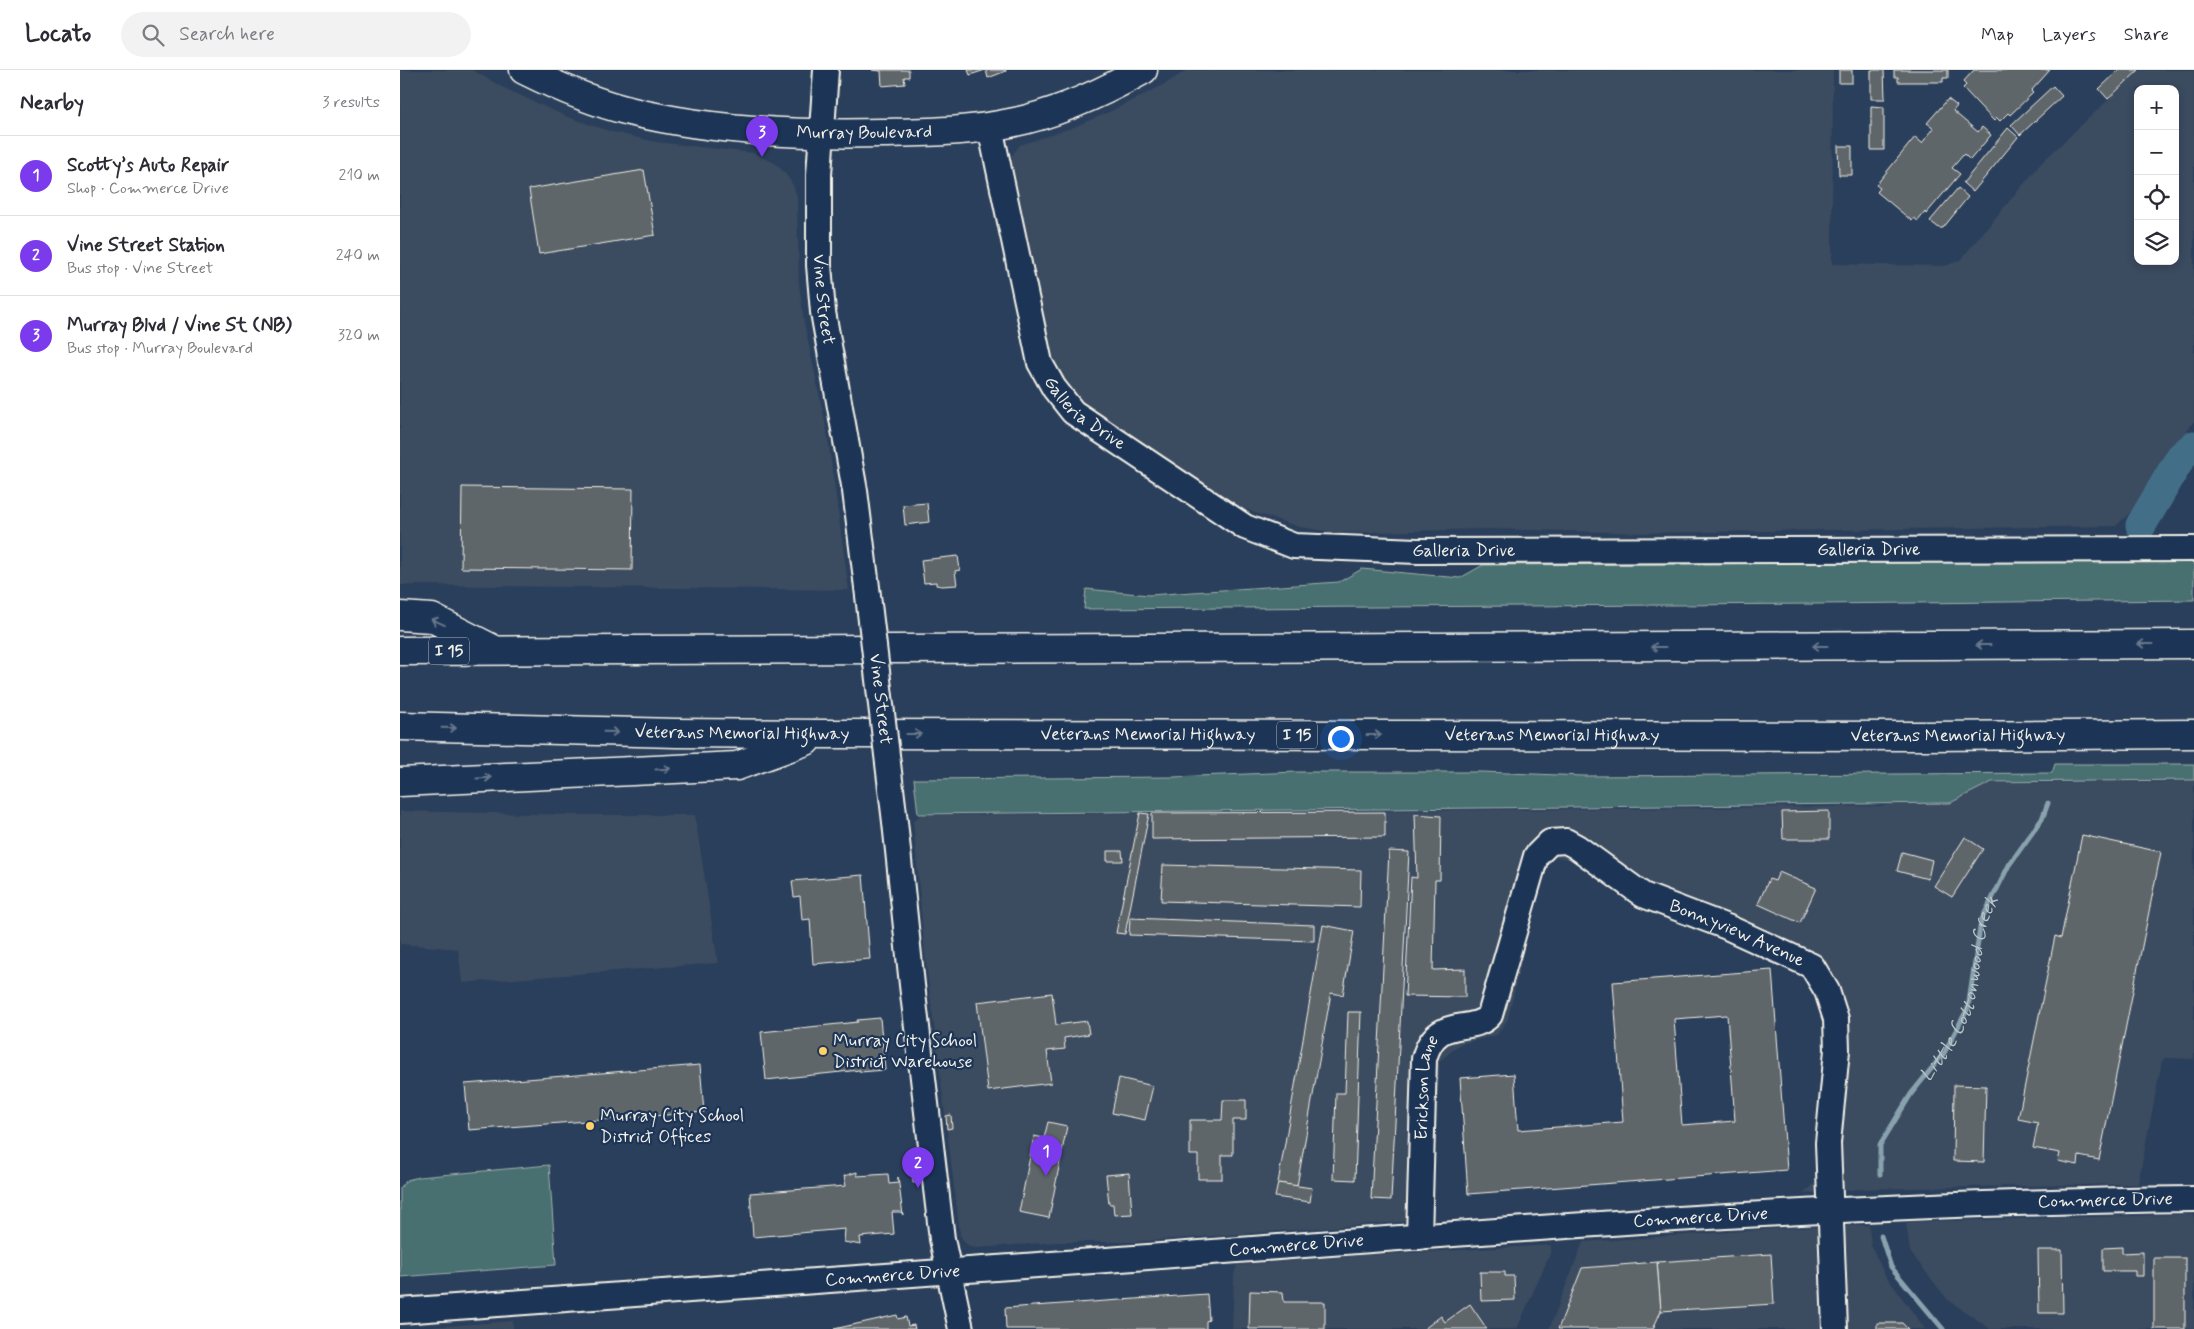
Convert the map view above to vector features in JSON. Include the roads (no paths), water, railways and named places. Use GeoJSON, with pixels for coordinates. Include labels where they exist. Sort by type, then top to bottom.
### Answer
{"type":"FeatureCollection","features":[{"type":"Feature","properties":{"kind":"main road","name":"Murray Boulevard"},"geometry":{"type":"LineString","coordinates":[[524,70],[558,87],[602,103],[654,116],[737,128],[822,133],[934,132],[1012,123],[1063,108],[1092,96],[1143,70]]}},
{"type":"Feature","properties":{"kind":"main road"},"geometry":{"type":"LineString","coordinates":[[400,616],[432,618],[497,651]]}},
{"type":"Feature","properties":{"kind":"main road","name":"I 15"},"geometry":{"type":"LineString","coordinates":[[400,651],[2194,644]]}},
{"type":"Feature","properties":{"kind":"main road","name":"Veterans Memorial Highway"},"geometry":{"type":"LineString","coordinates":[[400,726],[676,733],[825,734],[1893,736],[2194,734]]}},
{"type":"Feature","properties":{"kind":"main road"},"geometry":{"type":"LineString","coordinates":[[400,782],[737,766],[825,734]]}},
{"type":"Feature","properties":{"kind":"street","name":"Vine Street"},"geometry":{"type":"LineString","coordinates":[[826,70],[818,183],[819,256],[823,312],[855,491],[942,1239],[961,1329]]}},
{"type":"Feature","properties":{"kind":"street","name":"Galleria Drive"},"geometry":{"type":"LineString","coordinates":[[990,127],[1040,363],[1054,388],[1073,412],[1237,522],[1245,527],[1294,546],[1417,552],[2194,549]]}},
{"type":"Feature","properties":{"kind":"street","name":"Bonnyview Avenue"},"geometry":{"type":"LineString","coordinates":[[1550,842],[1566,841],[1577,847],[1643,895],[1727,927],[1812,966],[1827,991],[1836,1019],[1837,1050],[1828,1143],[1835,1329]]}},
{"type":"Feature","properties":{"kind":"street","name":"Erickson Lane"},"geometry":{"type":"LineString","coordinates":[[1419,1237],[1424,1059],[1428,1046],[1446,1030],[1485,1021],[1490,1015],[1529,876],[1536,856],[1550,842]]}},
{"type":"Feature","properties":{"kind":"street","name":"Commerce Drive"},"geometry":{"type":"LineString","coordinates":[[400,1310],[1419,1237],[1830,1210],[2000,1202],[2194,1200]]}},
{"type":"Feature","properties":{"kind":"waterway","name":"Little Cottonwood Creek"},"geometry":{"type":"LineString","coordinates":[[2141,525],[2181,457],[2194,446]]}},
{"type":"Feature","properties":{"kind":"waterway","name":"Little Cottonwood Creek"},"geometry":{"type":"LineString","coordinates":[[1880,1174],[1880,1145],[1911,1094],[1944,1053],[1968,1008],[1981,921],[2009,865],[2042,819],[2048,803]]}},
{"type":"Feature","properties":{"kind":"waterway","name":"Little Cottonwood Creek"},"geometry":{"type":"LineString","coordinates":[[1881,1236],[1891,1267],[1943,1329]]}},
{"type":"Feature","properties":{"kind":"place","name":"Murray Blvd / Vine St (NB)"},"geometry":{"type":"Point","coordinates":[762,157]}},
{"type":"Feature","properties":{"kind":"place","name":"Murray City School District Warehouse"},"geometry":{"type":"Point","coordinates":[823,1051]}},
{"type":"Feature","properties":{"kind":"place","name":"Murray City School District Offices"},"geometry":{"type":"Point","coordinates":[590,1126]}},
{"type":"Feature","properties":{"kind":"place","name":"Scotty’s Auto Repair"},"geometry":{"type":"Point","coordinates":[1046,1176]}},
{"type":"Feature","properties":{"kind":"place","name":"Vine Street Station"},"geometry":{"type":"Point","coordinates":[918,1188]}}]}
